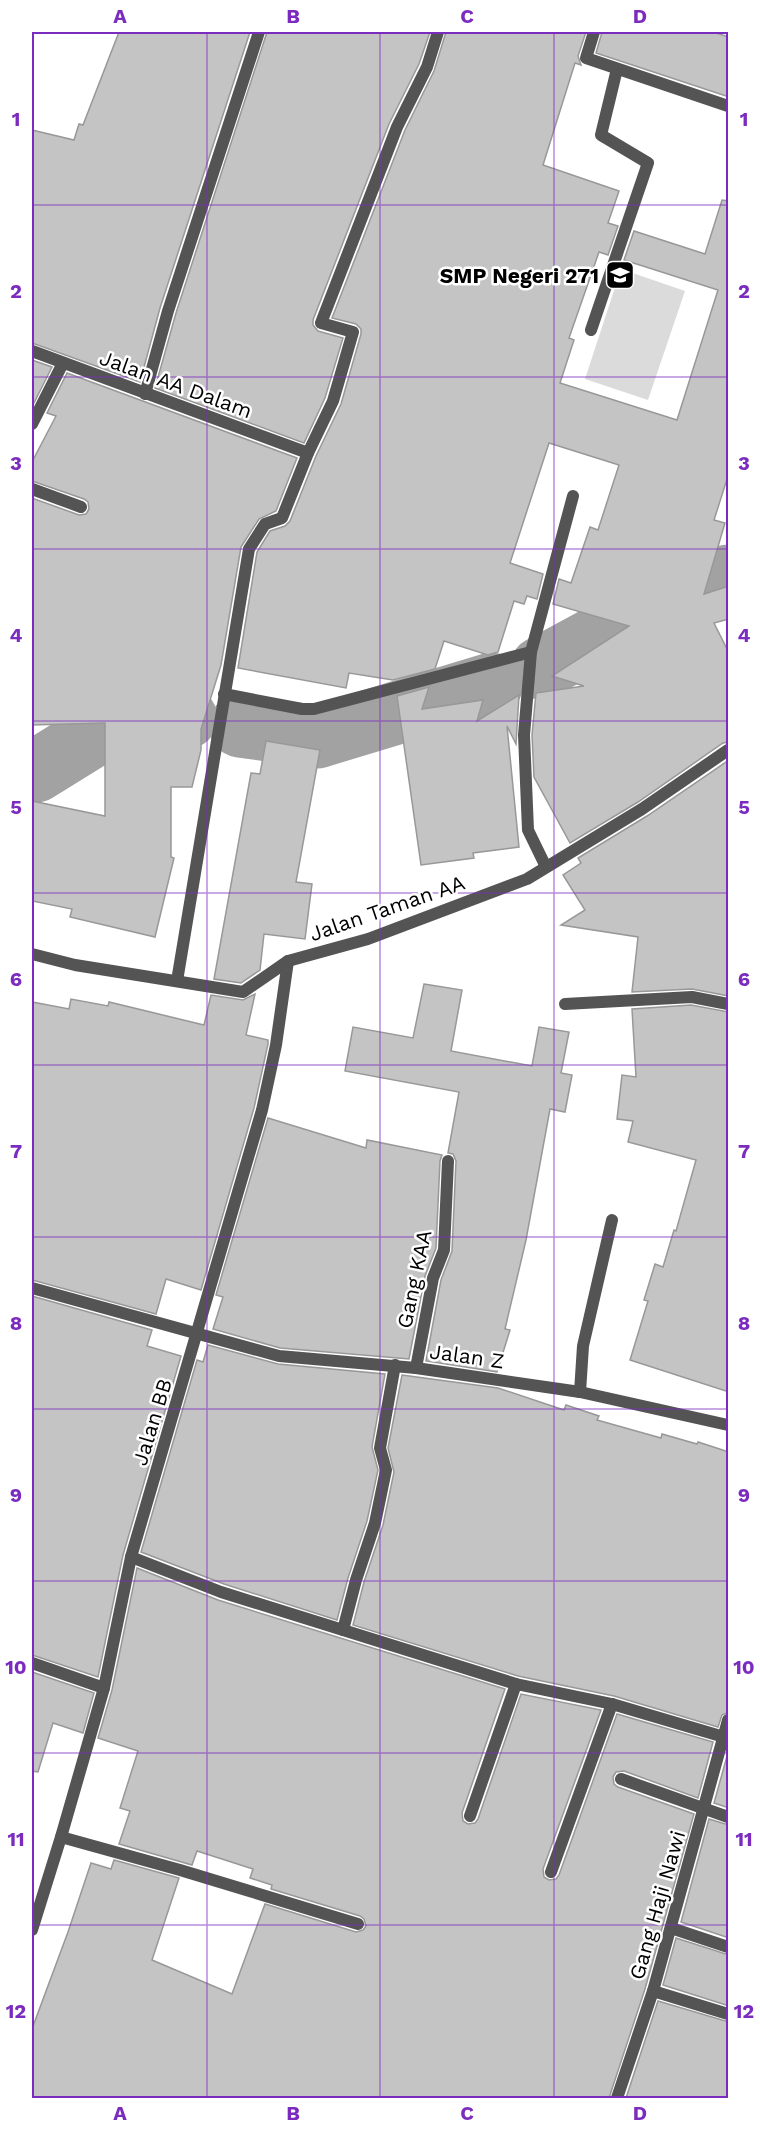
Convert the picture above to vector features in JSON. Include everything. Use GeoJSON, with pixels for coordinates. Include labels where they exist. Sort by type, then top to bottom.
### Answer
{"type":"FeatureCollection","features":[{"type":"Feature","properties":{"kind":"street"},"geometry":{"type":"LineString","coordinates":[[145,394],[168,310],[259,32]]}},
{"type":"Feature","properties":{"kind":"street"},"geometry":{"type":"LineString","coordinates":[[177,981],[249,549],[265,524],[282,518],[308,453],[333,401],[353,332],[321,323],[397,127],[427,67],[438,32]]}},
{"type":"Feature","properties":{"kind":"street"},"geometry":{"type":"LineString","coordinates":[[594,32],[586,58],[729,106]]}},
{"type":"Feature","properties":{"kind":"street"},"geometry":{"type":"LineString","coordinates":[[591,330],[648,164],[601,135],[617,69]]}},
{"type":"Feature","properties":{"kind":"street","name":"Jalan AA Dalam"},"geometry":{"type":"LineString","coordinates":[[32,351],[308,453]]}},
{"type":"Feature","properties":{"kind":"street"},"geometry":{"type":"LineString","coordinates":[[32,424],[63,363]]}},
{"type":"Feature","properties":{"kind":"street"},"geometry":{"type":"LineString","coordinates":[[32,489],[81,507]]}},
{"type":"Feature","properties":{"kind":"street"},"geometry":{"type":"LineString","coordinates":[[546,867],[528,830],[524,735],[531,652],[573,496]]}},
{"type":"Feature","properties":{"kind":"street"},"geometry":{"type":"LineString","coordinates":[[224,694],[302,709],[314,709],[531,652]]}},
{"type":"Feature","properties":{"kind":"street","name":"Jalan Taman AA"},"geometry":{"type":"LineString","coordinates":[[32,954],[75,964],[243,992],[288,961],[368,939],[526,879],[642,809],[729,750]]}},
{"type":"Feature","properties":{"kind":"street","name":"Jalan BB"},"geometry":{"type":"LineString","coordinates":[[32,1930],[104,1688],[131,1557],[198,1335],[214,1270],[262,1110],[276,1045],[288,961]]}},
{"type":"Feature","properties":{"kind":"street"},"geometry":{"type":"LineString","coordinates":[[565,1004],[692,997],[729,1004]]}},
{"type":"Feature","properties":{"kind":"street","name":"Gang KAA"},"geometry":{"type":"LineString","coordinates":[[416,1368],[433,1278],[444,1250],[448,1161]]}},
{"type":"Feature","properties":{"kind":"street"},"geometry":{"type":"LineString","coordinates":[[580,1392],[583,1346],[612,1220]]}},
{"type":"Feature","properties":{"kind":"street"},"geometry":{"type":"LineString","coordinates":[[32,1288],[198,1335]]}},
{"type":"Feature","properties":{"kind":"street","name":"Jalan Z"},"geometry":{"type":"LineString","coordinates":[[198,1335],[279,1356],[395,1365],[580,1392],[729,1425]]}},
{"type":"Feature","properties":{"kind":"street"},"geometry":{"type":"LineString","coordinates":[[343,1630],[356,1580],[375,1523],[387,1470],[380,1448],[395,1365]]}},
{"type":"Feature","properties":{"kind":"street"},"geometry":{"type":"LineString","coordinates":[[131,1557],[221,1592],[516,1684],[612,1704],[724,1737]]}},
{"type":"Feature","properties":{"kind":"street"},"geometry":{"type":"LineString","coordinates":[[32,1663],[104,1688]]}},
{"type":"Feature","properties":{"kind":"street"},"geometry":{"type":"LineString","coordinates":[[470,1816],[516,1684]]}},
{"type":"Feature","properties":{"kind":"street"},"geometry":{"type":"LineString","coordinates":[[551,1872],[612,1704]]}},
{"type":"Feature","properties":{"kind":"street","name":"Gang Haji Nawi"},"geometry":{"type":"LineString","coordinates":[[617,2098],[653,1991],[729,1720]]}},
{"type":"Feature","properties":{"kind":"street"},"geometry":{"type":"LineString","coordinates":[[621,1779],[729,1817]]}},
{"type":"Feature","properties":{"kind":"street"},"geometry":{"type":"LineString","coordinates":[[61,1836],[358,1924]]}},
{"type":"Feature","properties":{"kind":"street"},"geometry":{"type":"LineString","coordinates":[[671,1928],[729,1947]]}},
{"type":"Feature","properties":{"kind":"street"},"geometry":{"type":"LineString","coordinates":[[653,1991],[729,2014]]}},
{"type":"Feature","properties":{"kind":"shaded area"},"geometry":{"type":"Polygon","coordinates":[[[621,269],[685,291],[648,400],[585,379],[621,269]]]}},
{"type":"Feature","properties":{"kind":"building"},"geometry":{"type":"Polygon","coordinates":[[[119,32],[250,32],[160,308],[140,382],[32,343],[32,130],[74,140],[79,124],[83,125],[119,32]]]}},
{"type":"Feature","properties":{"kind":"building"},"geometry":{"type":"Polygon","coordinates":[[[267,32],[430,32],[419,64],[389,124],[313,320],[313,325],[318,331],[343,338],[325,398],[304,443],[155,388],[176,313],[267,32]]]}},
{"type":"Feature","properties":{"kind":"building"},"geometry":{"type":"Polygon","coordinates":[[[446,32],[586,32],[578,56],[581,65],[575,63],[543,165],[619,191],[608,223],[618,226],[608,255],[599,252],[569,338],[574,340],[560,383],[677,420],[718,290],[624,260],[634,231],[705,254],[722,200],[729,201],[729,473],[714,520],[725,523],[704,594],[729,586],[729,619],[714,623],[729,653],[729,742],[723,743],[638,802],[570,843],[534,777],[532,735],[536,693],[584,686],[552,676],[629,626],[553,604],[559,579],[571,583],[590,527],[598,530],[619,465],[549,443],[510,563],[543,574],[537,599],[527,596],[524,604],[514,601],[498,652],[488,655],[444,641],[435,669],[393,680],[349,673],[346,688],[238,668],[257,552],[270,531],[285,526],[290,521],[316,456],[341,404],[361,334],[361,329],[356,324],[332,318],[405,130],[434,71],[446,32]]]}},
{"type":"Feature","properties":{"kind":"building"},"geometry":{"type":"Polygon","coordinates":[[[602,32],[713,32],[729,37],[729,97],[596,53],[602,32]]]}},
{"type":"Feature","properties":{"kind":"building"},"geometry":{"type":"Polygon","coordinates":[[[32,360],[52,367],[32,407],[32,360]]]}},
{"type":"Feature","properties":{"kind":"building"},"geometry":{"type":"Polygon","coordinates":[[[67,373],[297,458],[276,511],[259,519],[241,547],[221,665],[201,729],[201,750],[192,787],[171,787],[171,857],[174,858],[155,937],[70,917],[72,909],[32,901],[32,801],[105,816],[105,723],[32,725],[32,498],[79,515],[86,514],[89,509],[88,502],[84,499],[32,481],[32,462],[56,416],[47,413],[67,373]]]}},
{"type":"Feature","properties":{"kind":"building"},"geometry":{"type":"Polygon","coordinates":[[[429,687],[422,709],[483,700],[477,721],[519,695],[516,744],[507,726],[519,847],[473,853],[474,858],[421,865],[397,696],[429,687]]]}},
{"type":"Feature","properties":{"kind":"building"},"geometry":{"type":"Polygon","coordinates":[[[266,741],[320,750],[296,882],[312,884],[305,939],[264,934],[260,970],[241,983],[214,979],[251,773],[260,774],[266,741]]]}},
{"type":"Feature","properties":{"kind":"building"},"geometry":{"type":"Polygon","coordinates":[[[729,760],[729,996],[692,989],[632,992],[638,937],[561,925],[585,910],[563,875],[581,863],[578,858],[647,816],[729,760]]]}},
{"type":"Feature","properties":{"kind":"building"},"geometry":{"type":"Polygon","coordinates":[[[424,984],[462,990],[451,1051],[532,1066],[539,1027],[569,1032],[561,1073],[572,1075],[565,1112],[550,1109],[526,1240],[505,1329],[510,1330],[497,1372],[426,1361],[441,1280],[452,1251],[456,1161],[453,1154],[448,1153],[459,1092],[345,1071],[353,1027],[413,1038],[424,984]]]}},
{"type":"Feature","properties":{"kind":"building"},"geometry":{"type":"Polygon","coordinates":[[[255,994],[246,1035],[268,1040],[268,1044],[254,1108],[201,1290],[166,1279],[156,1314],[32,1280],[32,1002],[69,1009],[71,999],[108,1006],[109,1002],[204,1025],[211,995],[243,1000],[255,994]]]}},
{"type":"Feature","properties":{"kind":"building"},"geometry":{"type":"Polygon","coordinates":[[[691,1005],[729,1012],[729,1392],[630,1360],[648,1301],[644,1300],[655,1264],[663,1267],[674,1230],[676,1231],[696,1160],[628,1142],[633,1121],[617,1119],[622,1075],[636,1077],[632,1009],[691,1005]]]}},
{"type":"Feature","properties":{"kind":"building"},"geometry":{"type":"Polygon","coordinates":[[[268,1118],[366,1148],[367,1140],[442,1155],[436,1248],[425,1276],[409,1359],[280,1348],[213,1329],[223,1297],[216,1295],[268,1118]]]}},
{"type":"Feature","properties":{"kind":"building"},"geometry":{"type":"Polygon","coordinates":[[[32,1296],[152,1330],[147,1346],[181,1356],[123,1555],[98,1677],[32,1655],[32,1296]]]}},
{"type":"Feature","properties":{"kind":"building"},"geometry":{"type":"Polygon","coordinates":[[[208,1345],[278,1364],[385,1374],[372,1447],[378,1470],[367,1521],[337,1620],[224,1584],[141,1552],[197,1360],[203,1362],[208,1345]]]}},
{"type":"Feature","properties":{"kind":"building"},"geometry":{"type":"Polygon","coordinates":[[[402,1375],[498,1388],[564,1410],[566,1405],[599,1416],[597,1420],[661,1438],[662,1434],[729,1452],[729,1712],[722,1715],[718,1727],[614,1696],[518,1676],[353,1625],[364,1582],[383,1525],[394,1472],[388,1448],[402,1375]]]}},
{"type":"Feature","properties":{"kind":"building"},"geometry":{"type":"Polygon","coordinates":[[[137,1568],[218,1600],[505,1689],[462,1813],[463,1821],[468,1824],[475,1823],[478,1819],[521,1694],[601,1710],[543,1869],[544,1877],[549,1880],[556,1879],[559,1875],[617,1714],[713,1742],[698,1798],[624,1771],[616,1772],[613,1777],[614,1784],[618,1787],[694,1814],[645,1989],[609,2098],[32,2098],[32,2029],[91,1863],[111,1869],[114,1860],[179,1878],[152,1960],[232,1994],[265,1904],[356,1932],[363,1930],[366,1926],[364,1919],[360,1916],[271,1889],[272,1885],[250,1878],[253,1869],[197,1851],[192,1865],[119,1844],[130,1811],[120,1808],[138,1751],[98,1738],[112,1690],[137,1568]]]}},
{"type":"Feature","properties":{"kind":"building"},"geometry":{"type":"Polygon","coordinates":[[[32,1672],[94,1693],[83,1733],[53,1723],[38,1772],[32,1771],[32,1672]]]}},
{"type":"Feature","properties":{"kind":"building"},"geometry":{"type":"Polygon","coordinates":[[[729,1749],[729,1808],[714,1803],[729,1749]]]}},
{"type":"Feature","properties":{"kind":"building"},"geometry":{"type":"Polygon","coordinates":[[[709,1819],[729,1825],[729,1938],[681,1922],[709,1819]]]}},
{"type":"Feature","properties":{"kind":"building"},"geometry":{"type":"Polygon","coordinates":[[[676,1938],[729,1955],[729,2006],[663,1985],[676,1938]]]}},
{"type":"Feature","properties":{"kind":"building"},"geometry":{"type":"Polygon","coordinates":[[[658,2001],[729,2022],[729,2098],[626,2098],[658,2001]]]}},
{"type":"Feature","properties":{"kind":"waterway"},"geometry":{"type":"LineString","coordinates":[[541,668],[677,594],[728,576]]}},
{"type":"Feature","properties":{"kind":"waterway"},"geometry":{"type":"LineString","coordinates":[[240,726],[317,737],[492,684]]}},
{"type":"Feature","properties":{"kind":"waterway"},"geometry":{"type":"LineString","coordinates":[[32,770],[36,771],[136,709],[186,718]]}},
{"type":"Feature","properties":{"kind":"place","name":"SMP Negeri 271"},"geometry":{"type":"Point","coordinates":[620,275]}}]}
